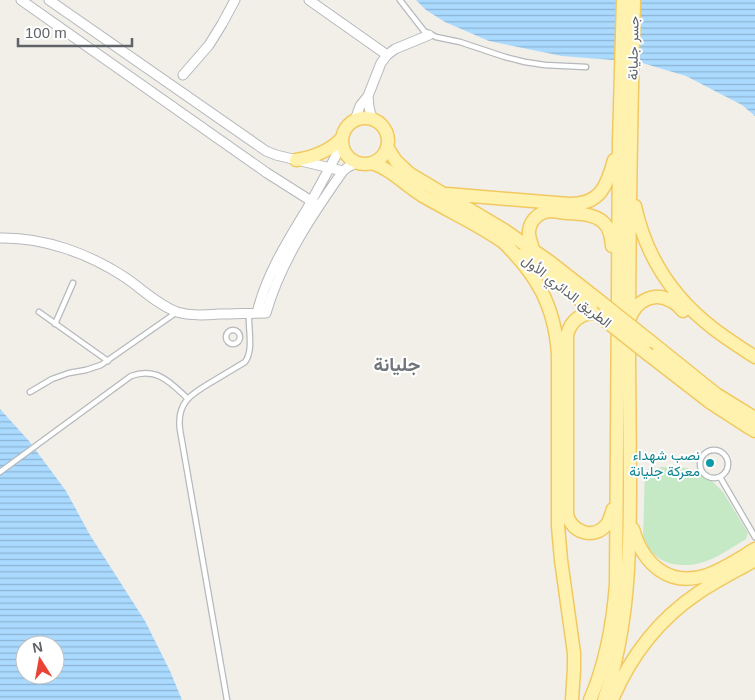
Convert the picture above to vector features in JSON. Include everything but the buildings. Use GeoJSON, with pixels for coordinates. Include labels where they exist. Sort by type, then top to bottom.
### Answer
{"type":"FeatureCollection","features":[{"type":"Feature","properties":{"kind":"main road","name":"جسر جليانة"},"geometry":{"type":"LineString","coordinates":[[623,0],[626,95]]}},
{"type":"Feature","properties":{"kind":"main road","name":"جسر جليانة"},"geometry":{"type":"LineString","coordinates":[[626,95],[634,0]]}},
{"type":"Feature","properties":{"kind":"main road"},"geometry":{"type":"LineString","coordinates":[[443,193],[569,204],[585,203],[598,195],[605,187],[609,178],[618,143],[626,95]]}},
{"type":"Feature","properties":{"kind":"main road"},"geometry":{"type":"LineString","coordinates":[[604,700],[614,668],[624,616],[630,518],[630,184],[626,95]]}},
{"type":"Feature","properties":{"kind":"main road"},"geometry":{"type":"LineString","coordinates":[[363,118],[372,119],[380,123],[385,130],[388,138],[387,147],[383,155],[372,163],[354,161],[343,148],[342,140],[346,127],[355,120],[363,118]]}},
{"type":"Feature","properties":{"kind":"main road"},"geometry":{"type":"LineString","coordinates":[[296,160],[320,154],[342,140]]}},
{"type":"Feature","properties":{"kind":"main road"},"geometry":{"type":"LineString","coordinates":[[590,700],[608,648],[616,584],[618,143]]}},
{"type":"Feature","properties":{"kind":"main road"},"geometry":{"type":"LineString","coordinates":[[387,147],[396,161],[410,174],[534,250],[599,310],[650,341],[716,394],[755,418]]}},
{"type":"Feature","properties":{"kind":"main road","name":"الطريق الدائري الأول"},"geometry":{"type":"LineString","coordinates":[[372,163],[387,169],[421,195],[500,239],[599,310],[649,356],[705,399],[755,431]]}},
{"type":"Feature","properties":{"kind":"main road"},"geometry":{"type":"LineString","coordinates":[[630,184],[644,238],[654,262],[668,282],[682,300],[706,323],[755,357]]}},
{"type":"Feature","properties":{"kind":"main road"},"geometry":{"type":"LineString","coordinates":[[534,250],[529,232],[531,223],[541,213],[550,211],[590,215],[602,221],[608,228],[612,237],[613,251],[618,267]]}},
{"type":"Feature","properties":{"kind":"main road"},"geometry":{"type":"LineString","coordinates":[[500,239],[520,260],[541,289],[550,310],[556,333],[558,355],[558,526],[574,653],[572,700]]}},
{"type":"Feature","properties":{"kind":"main road"},"geometry":{"type":"LineString","coordinates":[[629,320],[633,310],[644,300],[652,297],[668,299],[676,304],[714,340],[755,367]]}},
{"type":"Feature","properties":{"kind":"main road"},"geometry":{"type":"LineString","coordinates":[[599,310],[585,314],[575,320],[567,336],[568,518],[573,526],[581,532],[595,532],[607,524],[616,502]]}},
{"type":"Feature","properties":{"kind":"main road"},"geometry":{"type":"LineString","coordinates":[[630,518],[636,539],[645,556],[660,571],[673,576],[687,578],[709,575],[755,549]]}},
{"type":"Feature","properties":{"kind":"main road"},"geometry":{"type":"LineString","coordinates":[[612,700],[635,656],[652,634],[673,612],[698,593],[755,560]]}},
{"type":"Feature","properties":{"kind":"street"},"geometry":{"type":"LineString","coordinates":[[21,0],[267,173],[315,204]]}},
{"type":"Feature","properties":{"kind":"street"},"geometry":{"type":"LineString","coordinates":[[49,0],[257,145],[276,155],[343,171]]}},
{"type":"Feature","properties":{"kind":"street"},"geometry":{"type":"LineString","coordinates":[[183,75],[209,45],[235,0]]}},
{"type":"Feature","properties":{"kind":"street"},"geometry":{"type":"LineString","coordinates":[[309,0],[387,55]]}},
{"type":"Feature","properties":{"kind":"street"},"geometry":{"type":"LineString","coordinates":[[355,120],[360,106],[368,96],[376,72],[387,55],[395,49],[429,35]]}},
{"type":"Feature","properties":{"kind":"street"},"geometry":{"type":"LineString","coordinates":[[368,96],[372,119]]}},
{"type":"Feature","properties":{"kind":"street"},"geometry":{"type":"LineString","coordinates":[[315,204],[342,140]]}},
{"type":"Feature","properties":{"kind":"street"},"geometry":{"type":"LineString","coordinates":[[0,238],[16,237],[36,240],[94,260],[120,275],[162,304],[178,312],[202,315],[257,313],[261,297],[276,262],[315,204],[343,171],[358,162]]}},
{"type":"Feature","properties":{"kind":"lane"},"geometry":{"type":"LineString","coordinates":[[400,0],[420,27],[429,35],[460,42],[525,62],[586,67]]}},
{"type":"Feature","properties":{"kind":"lane"},"geometry":{"type":"LineString","coordinates":[[55,324],[73,283]]}},
{"type":"Feature","properties":{"kind":"lane"},"geometry":{"type":"LineString","coordinates":[[39,312],[108,361]]}},
{"type":"Feature","properties":{"kind":"lane"},"geometry":{"type":"LineString","coordinates":[[30,392],[52,379],[69,373],[95,368],[108,361],[178,312]]}},
{"type":"Feature","properties":{"kind":"lane"},"geometry":{"type":"LineString","coordinates":[[227,700],[179,423],[181,410],[194,392],[245,362],[250,353],[249,332],[257,313]]}},
{"type":"Feature","properties":{"kind":"lane"},"geometry":{"type":"LineString","coordinates":[[240,334],[249,332]]}},
{"type":"Feature","properties":{"kind":"lane"},"geometry":{"type":"LineString","coordinates":[[0,472],[131,376],[150,373],[162,377],[188,398]]}},
{"type":"Feature","properties":{"kind":"lane"},"geometry":{"type":"LineString","coordinates":[[718,451],[726,458],[728,468],[720,477],[707,476],[701,469],[702,458],[707,452],[718,451]]}},
{"type":"Feature","properties":{"kind":"lane"},"geometry":{"type":"LineString","coordinates":[[720,477],[755,537]]}},
{"type":"Feature","properties":{"kind":"green space"},"geometry":{"type":"Polygon","coordinates":[[[662,467],[687,468],[704,475],[714,483],[723,492],[748,533],[746,539],[710,560],[691,565],[669,563],[654,554],[643,540],[645,470],[662,467]]]}},
{"type":"Feature","properties":{"kind":"water"},"geometry":{"type":"Polygon","coordinates":[[[416,0],[755,0],[755,116],[742,105],[686,76],[639,62],[562,56],[489,41],[445,22],[426,10],[416,0]]]}},
{"type":"Feature","properties":{"kind":"water"},"geometry":{"type":"Polygon","coordinates":[[[0,409],[29,441],[66,491],[90,535],[145,621],[182,700],[0,700],[0,409]]]}},
{"type":"Feature","properties":{"kind":"place","name":"نصب شهداء معركة جليانة"},"geometry":{"type":"Point","coordinates":[710,463]}},
{"type":"Feature","properties":{"kind":"district","name":"جليانة"},"geometry":{"type":"Point","coordinates":[397,364]}}]}
